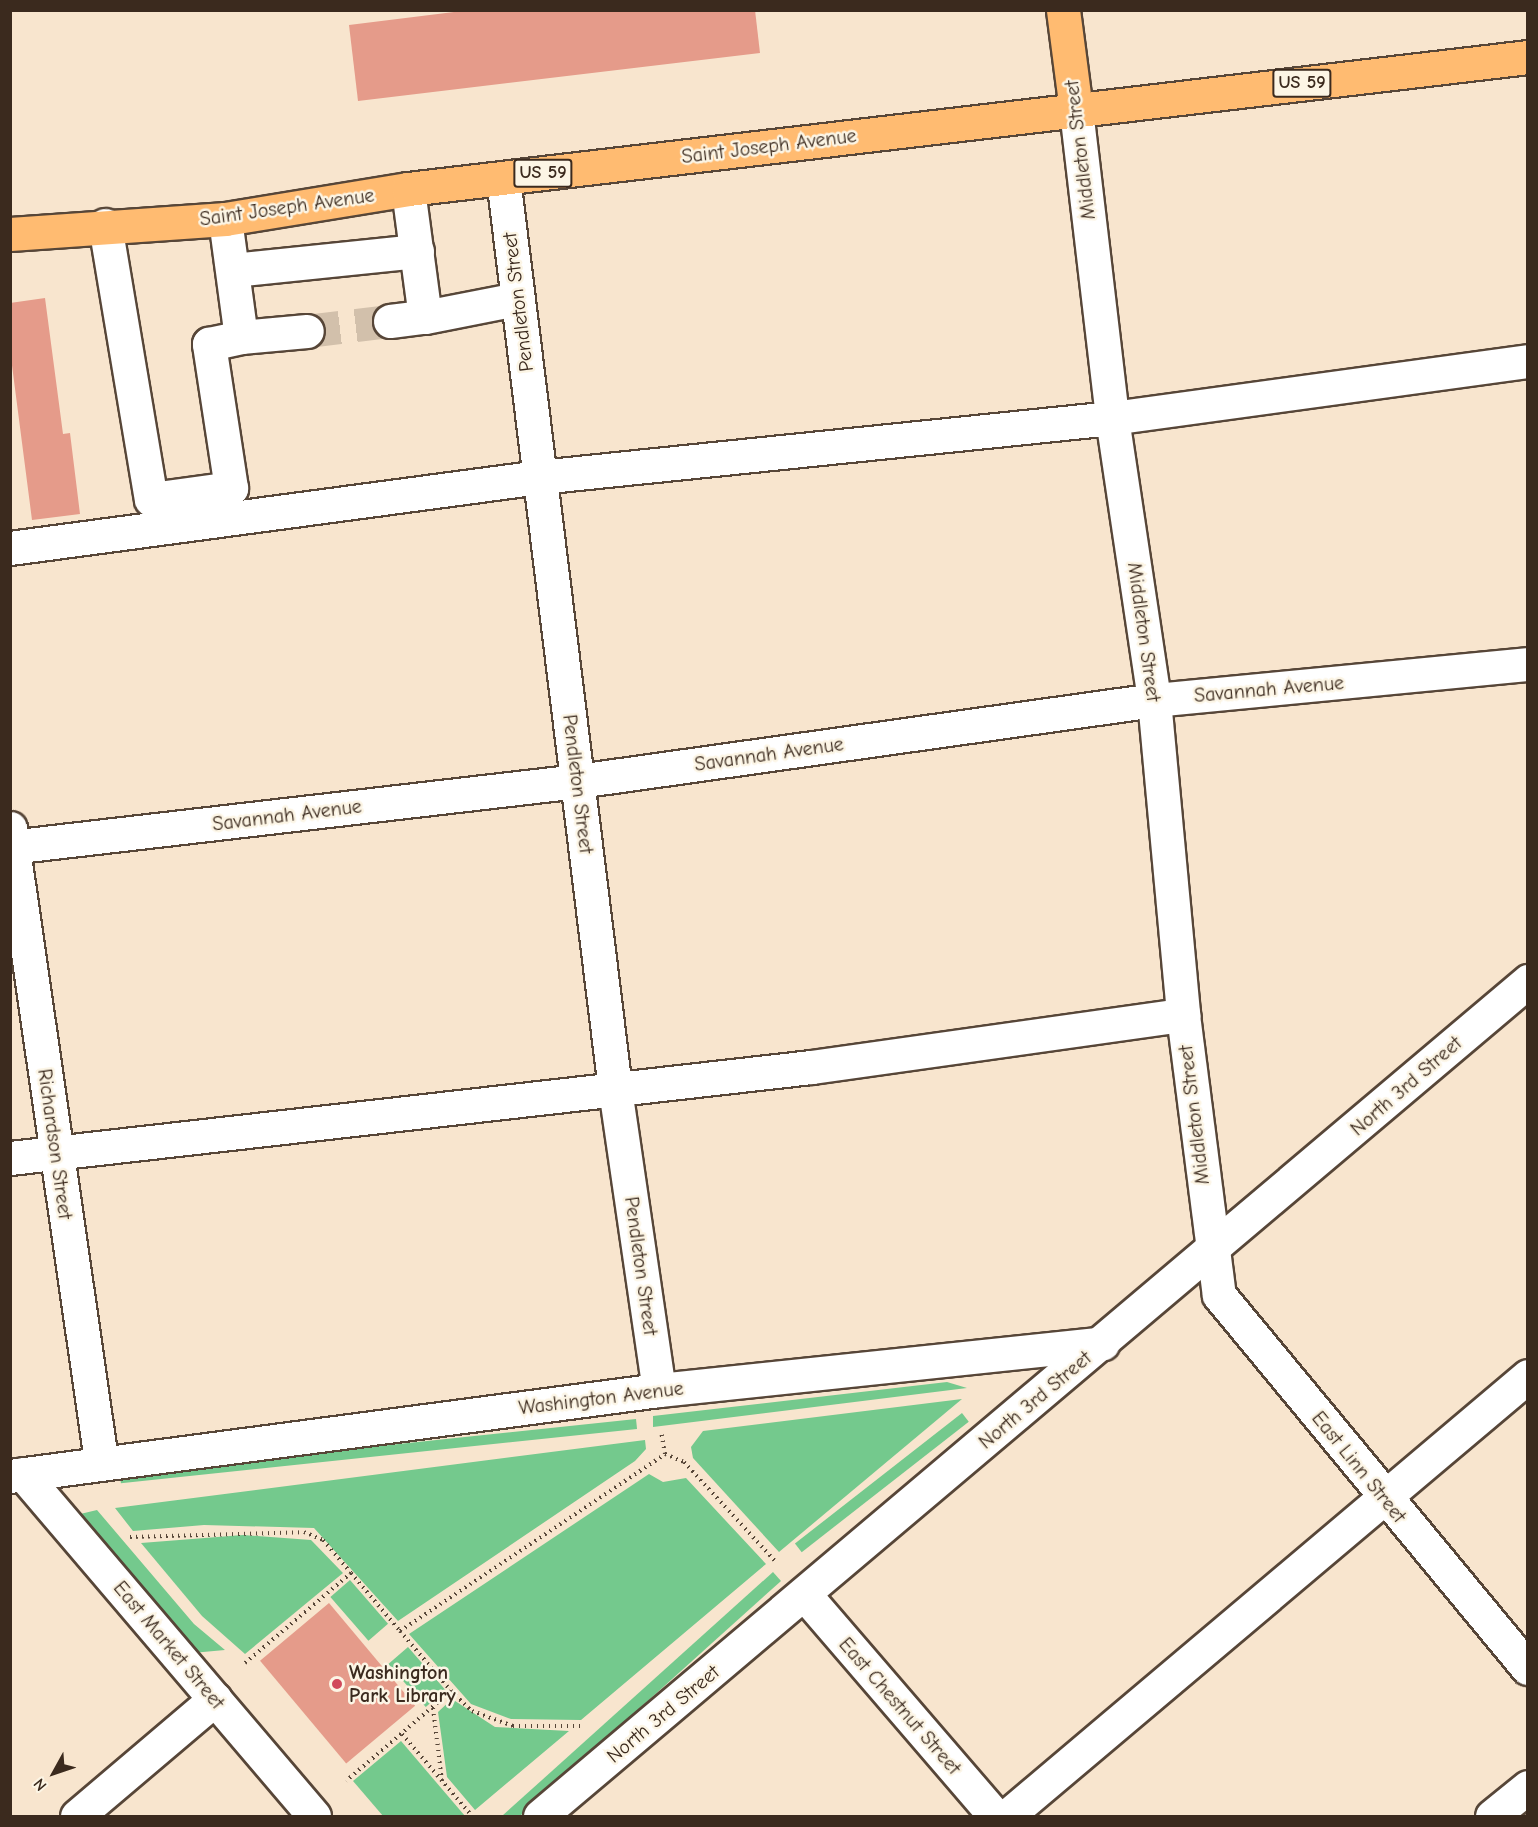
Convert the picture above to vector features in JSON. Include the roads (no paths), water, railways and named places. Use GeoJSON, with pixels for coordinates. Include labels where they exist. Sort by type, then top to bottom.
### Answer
{"type":"FeatureCollection","features":[{"type":"Feature","properties":{"kind":"main road","name":"Middleton Street"},"geometry":{"type":"LineString","coordinates":[[1063,10],[1076,110]]}},
{"type":"Feature","properties":{"kind":"main road","name":"Saint Joseph Avenue"},"geometry":{"type":"LineString","coordinates":[[10,234],[105,225],[225,219],[408,189],[1527,57]]}},
{"type":"Feature","properties":{"kind":"street","name":"Middleton Street"},"geometry":{"type":"LineString","coordinates":[[1076,110],[1112,418],[1154,700],[1183,1015],[1210,1255]]}},
{"type":"Feature","properties":{"kind":"street","name":"Pendleton Street"},"geometry":{"type":"LineString","coordinates":[[502,178],[615,1089],[659,1390]]}},
{"type":"Feature","properties":{"kind":"street"},"geometry":{"type":"LineString","coordinates":[[408,189],[425,317]]}},
{"type":"Feature","properties":{"kind":"street"},"geometry":{"type":"LineString","coordinates":[[225,219],[241,337]]}},
{"type":"Feature","properties":{"kind":"street"},"geometry":{"type":"LineString","coordinates":[[105,225],[152,499],[231,488],[209,344],[241,337],[307,331]]}},
{"type":"Feature","properties":{"kind":"street"},"geometry":{"type":"LineString","coordinates":[[233,270],[417,251]]}},
{"type":"Feature","properties":{"kind":"street"},"geometry":{"type":"LineString","coordinates":[[390,321],[425,317],[517,298]]}},
{"type":"Feature","properties":{"kind":"street"},"geometry":{"type":"LineString","coordinates":[[10,548],[539,477],[1112,418],[1527,361]]}},
{"type":"Feature","properties":{"kind":"street","name":"Savannah Avenue"},"geometry":{"type":"LineString","coordinates":[[11,840],[578,781],[1154,700],[1527,664]]}},
{"type":"Feature","properties":{"kind":"street","name":"Richardson Street"},"geometry":{"type":"LineString","coordinates":[[11,840],[101,1460]]}},
{"type":"Feature","properties":{"kind":"street","name":"North 3rd Street"},"geometry":{"type":"LineString","coordinates":[[540,1816],[1103,1342],[1210,1255],[1527,981]]}},
{"type":"Feature","properties":{"kind":"street"},"geometry":{"type":"LineString","coordinates":[[10,1158],[615,1089],[1183,1015]]}},
{"type":"Feature","properties":{"kind":"street","name":"East Linn Street"},"geometry":{"type":"LineString","coordinates":[[1210,1255],[1219,1295],[1527,1668]]}},
{"type":"Feature","properties":{"kind":"street","name":"Washington Avenue"},"geometry":{"type":"LineString","coordinates":[[17,1475],[101,1460],[659,1390],[1103,1342]]}},
{"type":"Feature","properties":{"kind":"street"},"geometry":{"type":"LineString","coordinates":[[1007,1816],[1386,1500],[1527,1376]]}},
{"type":"Feature","properties":{"kind":"street","name":"East Market Street"},"geometry":{"type":"LineString","coordinates":[[17,1475],[314,1816]]}},
{"type":"Feature","properties":{"kind":"street","name":"East Chestnut Street"},"geometry":{"type":"LineString","coordinates":[[805,1595],[994,1816]]}},
{"type":"Feature","properties":{"kind":"street"},"geometry":{"type":"LineString","coordinates":[[77,1816],[214,1699]]}},
{"type":"Feature","properties":{"kind":"street"},"geometry":{"type":"LineString","coordinates":[[1492,1816],[1527,1787]]}},
{"type":"Feature","properties":{"kind":"tunnel"},"geometry":{"type":"LineString","coordinates":[[307,331],[390,321]]}},
{"type":"Feature","properties":{"kind":"place","name":"Washington Park Library"},"geometry":{"type":"Point","coordinates":[337,1684]}}]}
